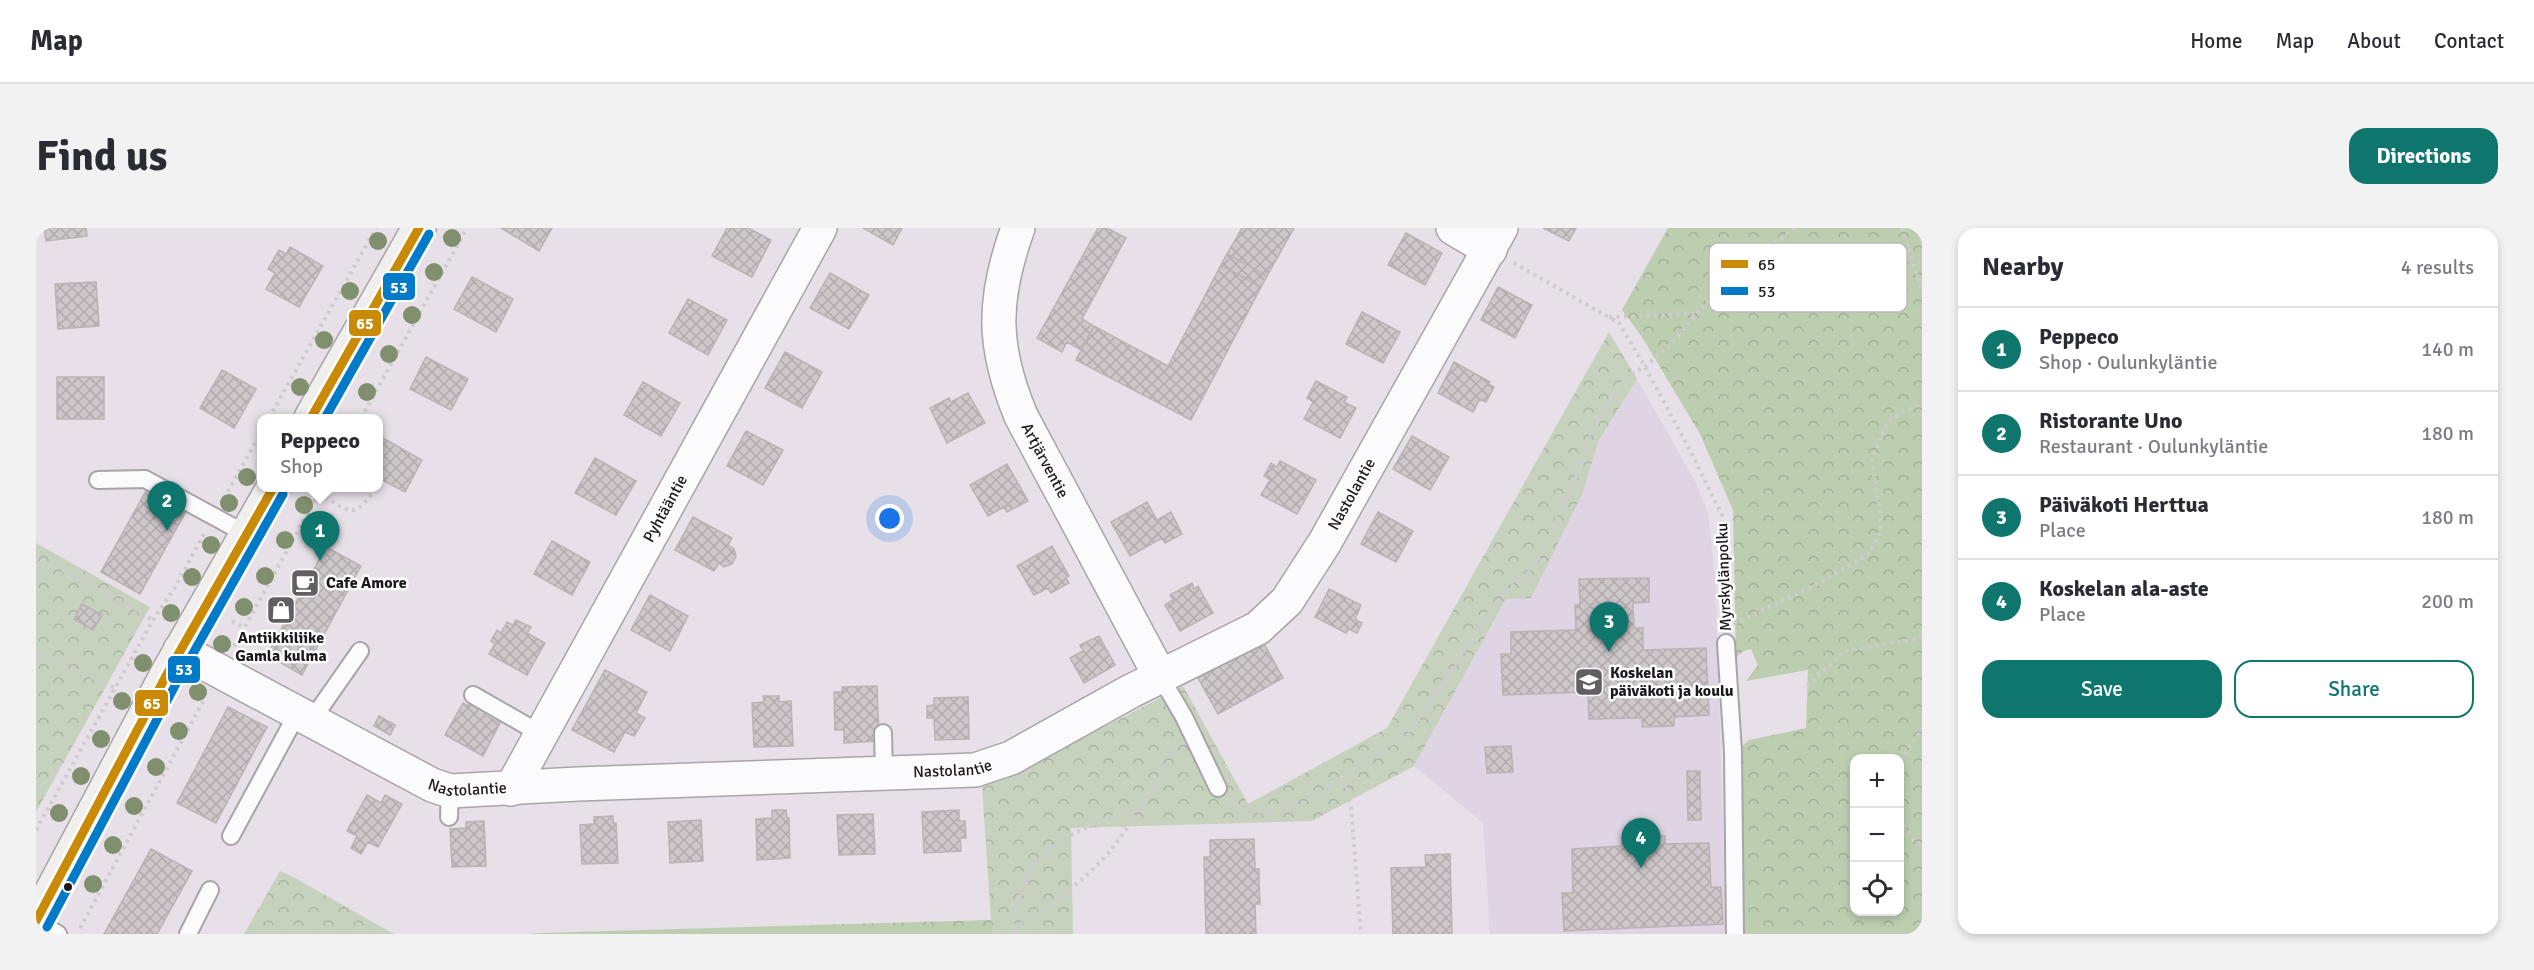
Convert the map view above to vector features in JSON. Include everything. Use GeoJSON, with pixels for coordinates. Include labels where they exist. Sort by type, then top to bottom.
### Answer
{"type":"FeatureCollection","features":[{"type":"Feature","properties":{"kind":"main road"},"geometry":{"type":"LineString","coordinates":[[314,414],[419,228]]}},
{"type":"Feature","properties":{"kind":"main road"},"geometry":{"type":"LineString","coordinates":[[36,921],[180,650],[271,492]]}},
{"type":"Feature","properties":{"kind":"street","name":"Pyhtääntie"},"geometry":{"type":"LineString","coordinates":[[510,789],[820,228]]}},
{"type":"Feature","properties":{"kind":"street","name":"Artjärventie"},"geometry":{"type":"LineString","coordinates":[[1018,228],[1003,275],[999,300],[998,327],[1008,386],[1021,416],[1160,676]]}},
{"type":"Feature","properties":{"kind":"street"},"geometry":{"type":"LineString","coordinates":[[1453,228],[1495,239]]}},
{"type":"Feature","properties":{"kind":"street","name":"Nastolantie"},"geometry":{"type":"LineString","coordinates":[[180,650],[432,785],[449,804],[510,789],[578,784],[975,770],[1011,758],[1160,676],[1258,628],[1287,601],[1325,542],[1495,239]]}},
{"type":"Feature","properties":{"kind":"lane"},"geometry":{"type":"LineString","coordinates":[[98,480],[145,479],[246,534]]}},
{"type":"Feature","properties":{"kind":"lane","name":"Myrskylänpolku"},"geometry":{"type":"LineString","coordinates":[[1726,635],[1733,752],[1735,934]]}},
{"type":"Feature","properties":{"kind":"lane"},"geometry":{"type":"LineString","coordinates":[[231,836],[304,717],[360,651]]}},
{"type":"Feature","properties":{"kind":"lane"},"geometry":{"type":"LineString","coordinates":[[1160,676],[1184,717],[1218,788]]}},
{"type":"Feature","properties":{"kind":"lane"},"geometry":{"type":"LineString","coordinates":[[473,695],[541,734]]}},
{"type":"Feature","properties":{"kind":"lane"},"geometry":{"type":"LineString","coordinates":[[884,733],[884,774]]}},
{"type":"Feature","properties":{"kind":"lane"},"geometry":{"type":"LineString","coordinates":[[188,934],[210,890]]}},
{"type":"Feature","properties":{"kind":"lane"},"geometry":{"type":"LineString","coordinates":[[36,921],[58,934]]}},
{"type":"Feature","properties":{"kind":"path"},"geometry":{"type":"LineString","coordinates":[[270,414],[376,228]]}},
{"type":"Feature","properties":{"kind":"path"},"geometry":{"type":"LineString","coordinates":[[363,414],[467,228]]}},
{"type":"Feature","properties":{"kind":"path"},"geometry":{"type":"LineString","coordinates":[[1774,243],[1795,228]]}},
{"type":"Feature","properties":{"kind":"path"},"geometry":{"type":"LineString","coordinates":[[1902,228],[1907,243]]}},
{"type":"Feature","properties":{"kind":"path","name":"Myrskylänpolku"},"geometry":{"type":"LineString","coordinates":[[1495,239],[1619,323],[1645,367],[1722,515],[1727,610],[1726,635]]}},
{"type":"Feature","properties":{"kind":"path"},"geometry":{"type":"LineString","coordinates":[[1907,244],[1922,291]]}},
{"type":"Feature","properties":{"kind":"path"},"geometry":{"type":"LineString","coordinates":[[1218,788],[1228,801],[1251,813],[1269,812],[1307,801],[1416,724],[1502,595],[1535,565],[1574,482],[1590,432],[1619,386],[1636,370],[1645,367],[1670,345],[1709,299]]}},
{"type":"Feature","properties":{"kind":"path"},"geometry":{"type":"LineString","coordinates":[[1609,317],[1695,314]]}},
{"type":"Feature","properties":{"kind":"path"},"geometry":{"type":"LineString","coordinates":[[1726,635],[1867,555],[1878,539],[1881,524],[1872,458],[1888,421],[1922,402]]}},
{"type":"Feature","properties":{"kind":"path"},"geometry":{"type":"LineString","coordinates":[[36,830],[257,438]]}},
{"type":"Feature","properties":{"kind":"path"},"geometry":{"type":"LineString","coordinates":[[76,934],[319,493],[347,510],[355,511],[364,506],[373,492]]}},
{"type":"Feature","properties":{"kind":"path"},"geometry":{"type":"LineString","coordinates":[[36,556],[153,620]]}},
{"type":"Feature","properties":{"kind":"path"},"geometry":{"type":"LineString","coordinates":[[1807,686],[1845,651],[1922,638]]}},
{"type":"Feature","properties":{"kind":"path"},"geometry":{"type":"LineString","coordinates":[[36,652],[115,688]]}},
{"type":"Feature","properties":{"kind":"path"},"geometry":{"type":"LineString","coordinates":[[1014,932],[1082,879],[1111,850],[1143,806],[1168,761],[1184,717]]}},
{"type":"Feature","properties":{"kind":"path"},"geometry":{"type":"LineString","coordinates":[[1904,754],[1922,730]]}},
{"type":"Feature","properties":{"kind":"path"},"geometry":{"type":"LineString","coordinates":[[1342,778],[1351,807],[1361,934]]}},
{"type":"Feature","properties":{"kind":"path"},"geometry":{"type":"LineString","coordinates":[[1014,932],[1016,908],[1025,879],[1044,853],[1092,825],[1143,806]]}},
{"type":"Feature","properties":{"kind":"path"},"geometry":{"type":"LineString","coordinates":[[1269,812],[1269,822]]}},
{"type":"Feature","properties":{"kind":"path"},"geometry":{"type":"LineString","coordinates":[[1904,826],[1914,841],[1922,845]]}},
{"type":"Feature","properties":{"kind":"shaded area","name":"Koskelan päiväkoti ja koulu"},"geometry":{"type":"Polygon","coordinates":[[[1637,379],[1696,483],[1708,513],[1716,586],[1726,934],[1490,934],[1483,823],[1414,766],[1506,599],[1583,492],[1599,440],[1637,379]]]}},
{"type":"Feature","properties":{"kind":"green space"},"geometry":{"type":"Polygon","coordinates":[[[1668,228],[1922,228],[1922,934],[1745,934],[1738,750],[1749,740],[1806,728],[1808,670],[1746,681],[1758,665],[1751,649],[1736,657],[1733,510],[1700,434],[1642,337],[1622,310],[1668,228]]]}},
{"type":"Feature","properties":{"kind":"green space"},"geometry":{"type":"Polygon","coordinates":[[[1609,332],[1637,379],[1599,440],[1583,492],[1531,598],[1506,599],[1414,766],[1312,821],[1071,828],[1073,934],[992,934],[982,787],[1025,768],[1183,686],[1248,804],[1387,728],[1609,332]]]}},
{"type":"Feature","properties":{"kind":"green space"},"geometry":{"type":"Polygon","coordinates":[[[36,543],[150,607],[36,812],[36,543]]]}},
{"type":"Feature","properties":{"kind":"green space"},"geometry":{"type":"Polygon","coordinates":[[[280,871],[295,878],[394,934],[244,934],[280,871]]]}},
{"type":"Feature","properties":{"kind":"green space"},"geometry":{"type":"Polygon","coordinates":[[[991,920],[1009,934],[529,934],[539,933],[991,920]]]}},
{"type":"Feature","properties":{"kind":"building"},"geometry":{"type":"Polygon","coordinates":[[[44,228],[86,228],[87,236],[46,241],[44,228]]]}},
{"type":"Feature","properties":{"kind":"building"},"geometry":{"type":"Polygon","coordinates":[[[501,228],[552,228],[539,251],[501,228]]]}},
{"type":"Feature","properties":{"kind":"building"},"geometry":{"type":"Polygon","coordinates":[[[727,228],[748,228],[771,240],[752,277],[712,256],[727,228]]]}},
{"type":"Feature","properties":{"kind":"building"},"geometry":{"type":"Polygon","coordinates":[[[863,228],[902,228],[893,245],[863,228]]]}},
{"type":"Feature","properties":{"kind":"building"},"geometry":{"type":"Polygon","coordinates":[[[1098,228],[1107,228],[1126,238],[1082,319],[1094,326],[1081,350],[1067,342],[1062,352],[1037,338],[1098,228]]]}},
{"type":"Feature","properties":{"kind":"building"},"geometry":{"type":"Polygon","coordinates":[[[1242,228],[1294,228],[1267,276],[1227,254],[1242,228]]]}},
{"type":"Feature","properties":{"kind":"building"},"geometry":{"type":"Polygon","coordinates":[[[1543,228],[1576,228],[1569,241],[1543,228]]]}},
{"type":"Feature","properties":{"kind":"building"},"geometry":{"type":"Polygon","coordinates":[[[1406,233],[1442,253],[1425,285],[1388,265],[1406,233]]]}},
{"type":"Feature","properties":{"kind":"building"},"geometry":{"type":"Polygon","coordinates":[[[290,247],[323,266],[299,307],[266,289],[275,273],[268,269],[279,250],[286,254],[290,247]]]}},
{"type":"Feature","properties":{"kind":"building"},"geometry":{"type":"Polygon","coordinates":[[[1227,254],[1267,276],[1261,287],[1221,265],[1227,254]]]}},
{"type":"Feature","properties":{"kind":"building"},"geometry":{"type":"Polygon","coordinates":[[[1221,265],[1261,287],[1191,420],[1076,360],[1094,326],[1168,366],[1221,265]]]}},
{"type":"Feature","properties":{"kind":"building"},"geometry":{"type":"Polygon","coordinates":[[[830,273],[869,295],[849,329],[810,308],[830,273]]]}},
{"type":"Feature","properties":{"kind":"building"},"geometry":{"type":"Polygon","coordinates":[[[472,277],[513,299],[496,332],[454,309],[472,277]]]}},
{"type":"Feature","properties":{"kind":"building"},"geometry":{"type":"Polygon","coordinates":[[[96,282],[99,326],[58,329],[55,284],[96,282]]]}},
{"type":"Feature","properties":{"kind":"building"},"geometry":{"type":"Polygon","coordinates":[[[1498,287],[1532,305],[1515,338],[1481,320],[1498,287]]]}},
{"type":"Feature","properties":{"kind":"building"},"geometry":{"type":"Polygon","coordinates":[[[688,299],[727,320],[708,355],[669,333],[688,299]]]}},
{"type":"Feature","properties":{"kind":"building"},"geometry":{"type":"Polygon","coordinates":[[[1362,312],[1400,332],[1383,363],[1346,344],[1362,312]]]}},
{"type":"Feature","properties":{"kind":"building"},"geometry":{"type":"Polygon","coordinates":[[[785,352],[822,372],[802,408],[765,388],[785,352]]]}},
{"type":"Feature","properties":{"kind":"building"},"geometry":{"type":"Polygon","coordinates":[[[426,357],[468,379],[451,410],[410,389],[426,357]]]}},
{"type":"Feature","properties":{"kind":"building"},"geometry":{"type":"Polygon","coordinates":[[[1454,362],[1490,382],[1488,384],[1494,387],[1486,402],[1480,399],[1473,412],[1438,393],[1454,362]]]}},
{"type":"Feature","properties":{"kind":"building"},"geometry":{"type":"Polygon","coordinates":[[[222,370],[256,389],[234,428],[200,408],[222,370]]]}},
{"type":"Feature","properties":{"kind":"building"},"geometry":{"type":"Polygon","coordinates":[[[57,377],[104,377],[104,419],[57,419],[57,377]]]}},
{"type":"Feature","properties":{"kind":"building"},"geometry":{"type":"Polygon","coordinates":[[[1316,381],[1347,397],[1344,402],[1356,408],[1340,438],[1304,419],[1313,402],[1307,398],[1316,381]]]}},
{"type":"Feature","properties":{"kind":"building"},"geometry":{"type":"Polygon","coordinates":[[[643,382],[680,403],[661,436],[624,415],[643,382]]]}},
{"type":"Feature","properties":{"kind":"building"},"geometry":{"type":"Polygon","coordinates":[[[968,393],[985,423],[947,443],[930,408],[949,398],[951,402],[968,393]]]}},
{"type":"Feature","properties":{"kind":"building"},"geometry":{"type":"Polygon","coordinates":[[[746,431],[783,450],[763,485],[727,466],[746,431]]]}},
{"type":"Feature","properties":{"kind":"building"},"geometry":{"type":"Polygon","coordinates":[[[1412,436],[1449,457],[1430,490],[1393,469],[1412,436]]]}},
{"type":"Feature","properties":{"kind":"building"},"geometry":{"type":"Polygon","coordinates":[[[383,438],[422,460],[405,492],[383,481],[383,438]]]}},
{"type":"Feature","properties":{"kind":"building"},"geometry":{"type":"Polygon","coordinates":[[[595,458],[636,481],[616,515],[575,493],[595,458]]]}},
{"type":"Feature","properties":{"kind":"building"},"geometry":{"type":"Polygon","coordinates":[[[1280,461],[1316,480],[1297,514],[1261,495],[1270,480],[1264,476],[1271,463],[1277,467],[1280,461]]]}},
{"type":"Feature","properties":{"kind":"building"},"geometry":{"type":"Polygon","coordinates":[[[1007,464],[1028,501],[1007,512],[1004,507],[988,516],[970,485],[1007,464]]]}},
{"type":"Feature","properties":{"kind":"building"},"geometry":{"type":"Polygon","coordinates":[[[147,489],[186,511],[140,594],[101,572],[147,489]]]}},
{"type":"Feature","properties":{"kind":"building"},"geometry":{"type":"Polygon","coordinates":[[[1147,502],[1157,520],[1171,512],[1182,534],[1165,543],[1162,538],[1130,556],[1111,522],[1147,502]]]}},
{"type":"Feature","properties":{"kind":"building"},"geometry":{"type":"Polygon","coordinates":[[[1378,512],[1413,531],[1396,562],[1361,544],[1378,512]]]}},
{"type":"Feature","properties":{"kind":"building"},"geometry":{"type":"Polygon","coordinates":[[[693,517],[732,538],[728,545],[734,549],[736,556],[732,564],[724,567],[719,563],[714,571],[675,550],[693,517]]]}},
{"type":"Feature","properties":{"kind":"building"},"geometry":{"type":"Polygon","coordinates":[[[552,541],[590,562],[572,595],[534,574],[552,541]]]}},
{"type":"Feature","properties":{"kind":"building"},"geometry":{"type":"Polygon","coordinates":[[[1052,546],[1069,576],[1066,578],[1069,583],[1051,593],[1048,588],[1034,595],[1017,566],[1052,546]]]}},
{"type":"Feature","properties":{"kind":"building"},"geometry":{"type":"Polygon","coordinates":[[[326,547],[361,566],[302,675],[267,655],[326,547]]]}},
{"type":"Feature","properties":{"kind":"building"},"geometry":{"type":"Polygon","coordinates":[[[1649,578],[1649,602],[1633,603],[1634,628],[1643,628],[1643,650],[1706,648],[1709,715],[1674,717],[1674,726],[1642,727],[1642,718],[1589,719],[1588,692],[1503,695],[1501,654],[1511,654],[1511,632],[1576,630],[1575,605],[1580,605],[1579,579],[1649,578]]]}},
{"type":"Feature","properties":{"kind":"building"},"geometry":{"type":"Polygon","coordinates":[[[1192,583],[1194,589],[1198,586],[1213,613],[1180,631],[1165,605],[1173,600],[1170,595],[1192,583]]]}},
{"type":"Feature","properties":{"kind":"building"},"geometry":{"type":"Polygon","coordinates":[[[1329,589],[1361,605],[1355,619],[1362,623],[1357,633],[1349,629],[1346,633],[1315,617],[1329,589]]]}},
{"type":"Feature","properties":{"kind":"building"},"geometry":{"type":"Polygon","coordinates":[[[650,595],[688,616],[670,651],[631,630],[650,595]]]}},
{"type":"Feature","properties":{"kind":"building"},"geometry":{"type":"Polygon","coordinates":[[[82,604],[102,615],[93,630],[74,619],[82,604]]]}},
{"type":"Feature","properties":{"kind":"building"},"geometry":{"type":"Polygon","coordinates":[[[516,620],[531,627],[527,633],[545,643],[527,675],[489,654],[495,644],[491,641],[497,630],[501,633],[507,622],[513,625],[516,620]]]}},
{"type":"Feature","properties":{"kind":"building"},"geometry":{"type":"Polygon","coordinates":[[[1099,636],[1115,665],[1084,683],[1070,658],[1083,651],[1080,645],[1099,636]]]}},
{"type":"Feature","properties":{"kind":"building"},"geometry":{"type":"Polygon","coordinates":[[[1263,642],[1283,678],[1218,714],[1198,678],[1263,642]]]}},
{"type":"Feature","properties":{"kind":"building"},"geometry":{"type":"Polygon","coordinates":[[[605,670],[647,692],[636,713],[645,718],[634,736],[625,732],[614,752],[572,730],[605,670]]]}},
{"type":"Feature","properties":{"kind":"building"},"geometry":{"type":"Polygon","coordinates":[[[877,686],[879,741],[844,743],[844,730],[835,730],[834,692],[842,692],[842,687],[877,686]]]}},
{"type":"Feature","properties":{"kind":"building"},"geometry":{"type":"Polygon","coordinates":[[[763,696],[779,696],[779,702],[791,701],[793,746],[754,747],[752,703],[764,702],[763,696]]]}},
{"type":"Feature","properties":{"kind":"building"},"geometry":{"type":"Polygon","coordinates":[[[968,697],[969,739],[935,740],[934,718],[927,718],[927,706],[934,705],[934,698],[968,697]]]}},
{"type":"Feature","properties":{"kind":"building"},"geometry":{"type":"Polygon","coordinates":[[[471,701],[488,710],[485,715],[500,723],[483,756],[445,735],[463,703],[468,706],[471,701]]]}},
{"type":"Feature","properties":{"kind":"building"},"geometry":{"type":"Polygon","coordinates":[[[228,707],[267,727],[216,823],[177,803],[228,707]]]}},
{"type":"Feature","properties":{"kind":"building"},"geometry":{"type":"Polygon","coordinates":[[[379,716],[395,725],[390,735],[374,726],[379,716]]]}},
{"type":"Feature","properties":{"kind":"building"},"geometry":{"type":"Polygon","coordinates":[[[1511,746],[1513,772],[1487,773],[1485,747],[1511,746]]]}},
{"type":"Feature","properties":{"kind":"building"},"geometry":{"type":"Polygon","coordinates":[[[1687,771],[1700,771],[1700,780],[1687,780],[1687,771]]]}},
{"type":"Feature","properties":{"kind":"building"},"geometry":{"type":"Polygon","coordinates":[[[1687,780],[1700,780],[1701,820],[1688,820],[1687,780]]]}},
{"type":"Feature","properties":{"kind":"building"},"geometry":{"type":"Polygon","coordinates":[[[367,795],[381,803],[385,795],[402,804],[378,847],[368,842],[361,854],[351,848],[357,836],[347,831],[367,795]]]}},
{"type":"Feature","properties":{"kind":"building"},"geometry":{"type":"Polygon","coordinates":[[[772,810],[786,810],[787,818],[789,818],[790,858],[757,860],[756,819],[772,818],[772,810]]]}},
{"type":"Feature","properties":{"kind":"building"},"geometry":{"type":"Polygon","coordinates":[[[959,810],[959,821],[965,821],[966,838],[960,838],[961,851],[924,853],[922,812],[959,810]]]}},
{"type":"Feature","properties":{"kind":"building"},"geometry":{"type":"Polygon","coordinates":[[[873,814],[875,854],[839,855],[837,815],[873,814]]]}},
{"type":"Feature","properties":{"kind":"building"},"geometry":{"type":"Polygon","coordinates":[[[613,816],[613,823],[616,823],[618,863],[582,864],[580,825],[594,824],[594,817],[613,816]]]}},
{"type":"Feature","properties":{"kind":"building"},"geometry":{"type":"Polygon","coordinates":[[[701,820],[703,861],[670,863],[668,822],[701,820]]]}},
{"type":"Feature","properties":{"kind":"building"},"geometry":{"type":"Polygon","coordinates":[[[484,821],[486,866],[452,867],[450,829],[466,828],[466,822],[484,821]]]}},
{"type":"Feature","properties":{"kind":"building"},"geometry":{"type":"Polygon","coordinates":[[[1665,836],[1665,844],[1709,843],[1711,887],[1721,887],[1723,924],[1564,931],[1562,893],[1573,893],[1572,849],[1622,846],[1622,838],[1665,836]]]}},
{"type":"Feature","properties":{"kind":"building"},"geometry":{"type":"Polygon","coordinates":[[[1254,839],[1255,869],[1259,869],[1260,904],[1255,904],[1256,934],[1206,934],[1204,857],[1210,857],[1210,840],[1254,839]]]}},
{"type":"Feature","properties":{"kind":"building"},"geometry":{"type":"Polygon","coordinates":[[[151,849],[192,871],[157,934],[104,934],[151,849]]]}},
{"type":"Feature","properties":{"kind":"building"},"geometry":{"type":"Polygon","coordinates":[[[1450,854],[1452,934],[1393,934],[1391,868],[1426,867],[1425,855],[1450,854]]]}},
{"type":"Feature","properties":{"kind":"transit line","name":"65"},"geometry":{"type":"LineString","coordinates":[[313,414],[419,228]]}},
{"type":"Feature","properties":{"kind":"transit line","name":"53"},"geometry":{"type":"LineString","coordinates":[[327,414],[429,234]]}},
{"type":"Feature","properties":{"kind":"transit line","name":"65"},"geometry":{"type":"LineString","coordinates":[[36,921],[167,674],[271,492]]}},
{"type":"Feature","properties":{"kind":"transit line","name":"53"},"geometry":{"type":"LineString","coordinates":[[47,927],[178,680],[283,494]]}},
{"type":"Feature","properties":{"kind":"place","name":"Ristorante Uno"},"geometry":{"type":"Point","coordinates":[167,531]}},
{"type":"Feature","properties":{"kind":"place","name":"Peppeco"},"geometry":{"type":"Point","coordinates":[320,561]}},
{"type":"Feature","properties":{"kind":"place","name":"Cafe Amore"},"geometry":{"type":"Point","coordinates":[305,583]}},
{"type":"Feature","properties":{"kind":"place","name":"Antiikkiliike Gamla kulma"},"geometry":{"type":"Point","coordinates":[281,610]}},
{"type":"Feature","properties":{"kind":"place","name":"Päiväkoti Herttua"},"geometry":{"type":"Point","coordinates":[1609,652]}},
{"type":"Feature","properties":{"kind":"place","name":"Koskelan päiväkoti ja koulu"},"geometry":{"type":"Point","coordinates":[1589,682]}},
{"type":"Feature","properties":{"kind":"place","name":"Koskelan ala-aste"},"geometry":{"type":"Point","coordinates":[1641,868]}}]}
